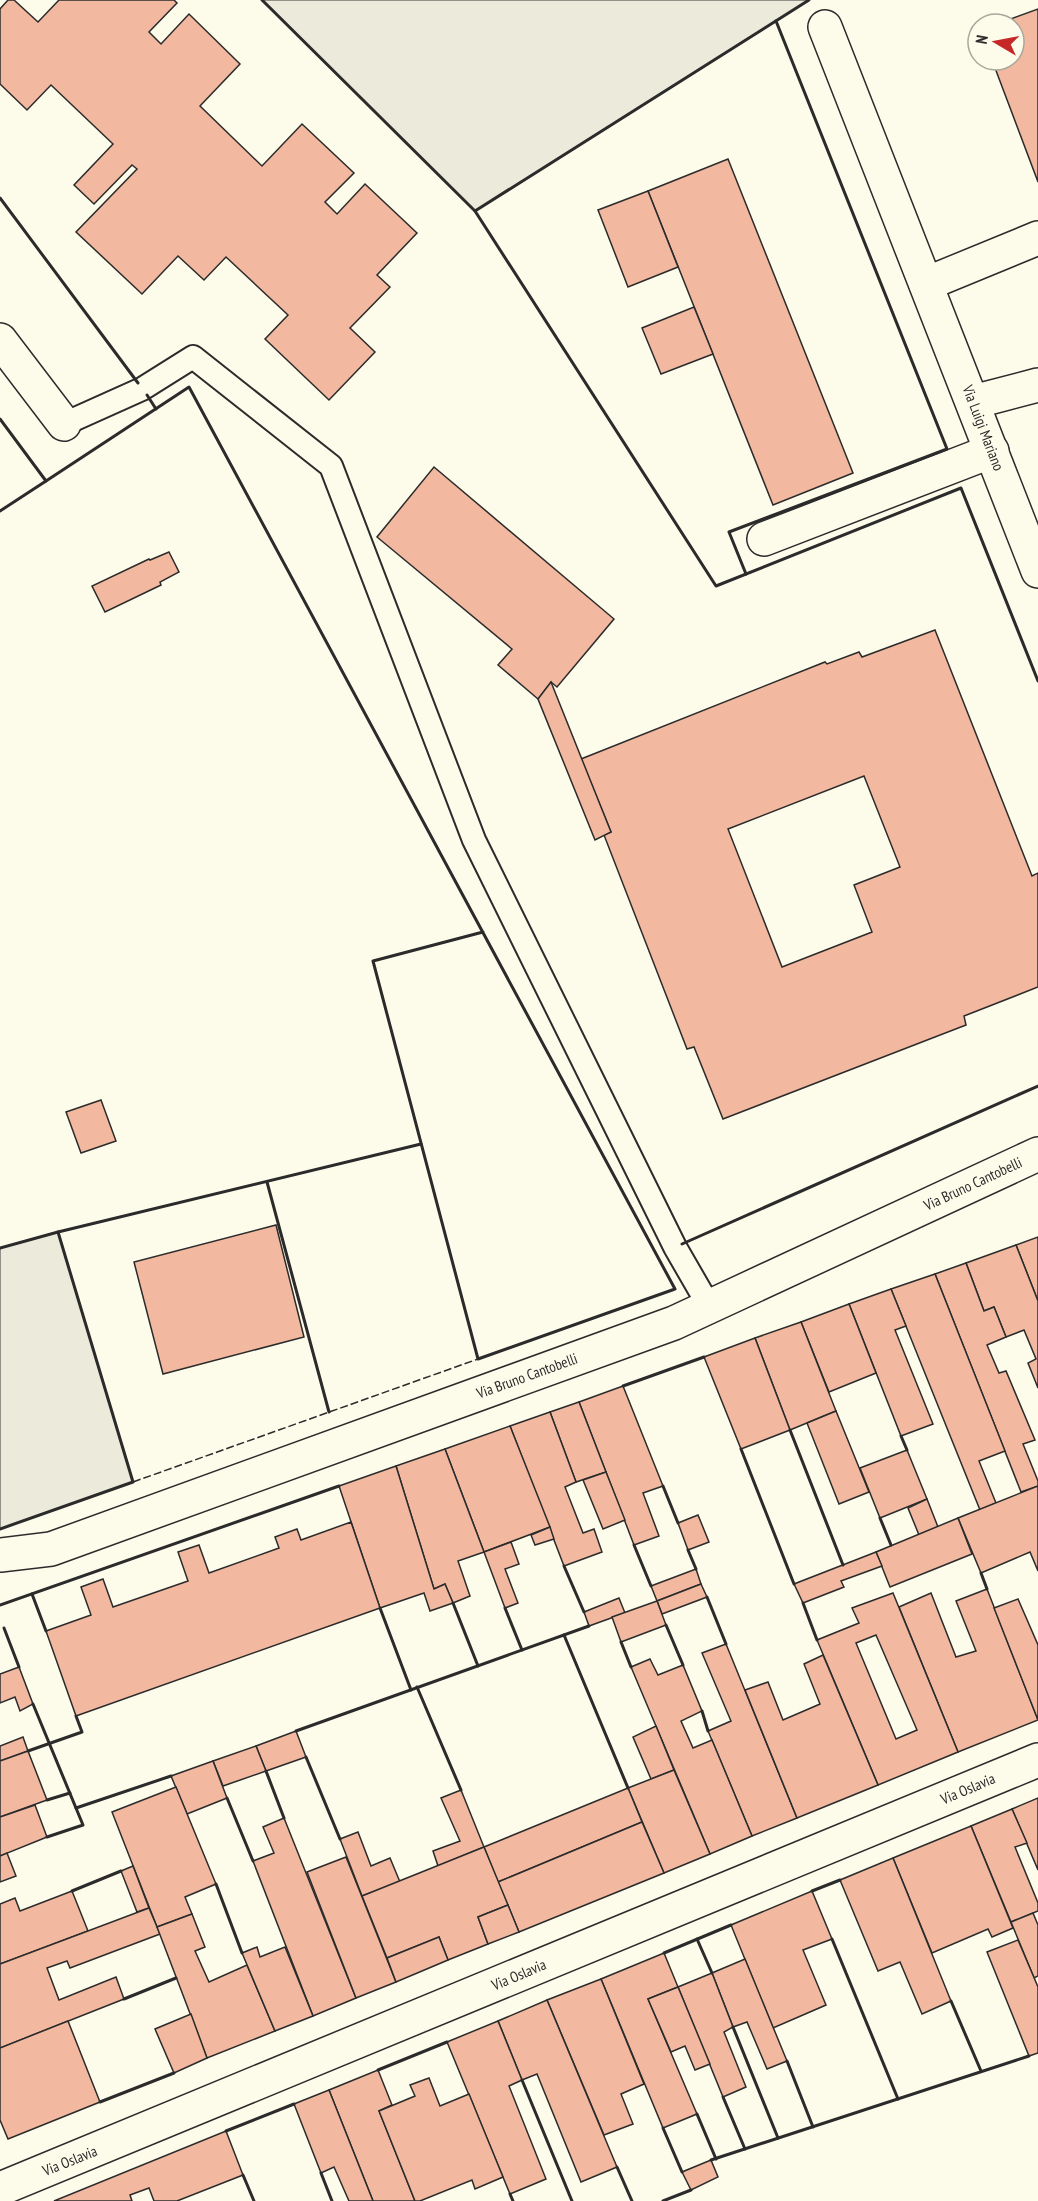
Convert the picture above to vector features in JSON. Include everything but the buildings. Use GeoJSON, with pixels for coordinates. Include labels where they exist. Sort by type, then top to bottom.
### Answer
{"type":"FeatureCollection","features":[{"type":"Feature","properties":{"kind":"street","name":"Via Luigi Mariano"},"geometry":{"type":"LineString","coordinates":[[825,27],[1038,572]]}},
{"type":"Feature","properties":{"kind":"street"},"geometry":{"type":"LineString","coordinates":[[926,284],[1038,238]]}},
{"type":"Feature","properties":{"kind":"street"},"geometry":{"type":"LineString","coordinates":[[0,340],[64,424]]}},
{"type":"Feature","properties":{"kind":"street"},"geometry":{"type":"LineString","coordinates":[[973,402],[1038,385]]}},
{"type":"Feature","properties":{"kind":"street"},"geometry":{"type":"LineString","coordinates":[[764,539],[992,451]]}},
{"type":"Feature","properties":{"kind":"street","name":"Via Bruno Cantobelli"},"geometry":{"type":"LineString","coordinates":[[0,1556],[51,1549],[674,1323],[1038,1154]]}},
{"type":"Feature","properties":{"kind":"street","name":"Via Oslavia"},"geometry":{"type":"LineString","coordinates":[[0,2189],[1038,1760]]}},
{"type":"Feature","properties":{"kind":"lane"},"geometry":{"type":"LineString","coordinates":[[64,424],[142,389],[193,357],[331,466],[474,840],[669,1236],[709,1306]]}},
{"type":"Feature","properties":{"kind":"shaded area"},"geometry":{"type":"Polygon","coordinates":[[[262,0],[809,0],[475,211],[262,0]]]}},
{"type":"Feature","properties":{"kind":"shaded area"},"geometry":{"type":"Polygon","coordinates":[[[58,1232],[133,1482],[0,1529],[0,1248],[58,1232]]]}},
{"type":"Feature","properties":{"kind":"fence"},"geometry":{"type":"LineString","coordinates":[[133,1482],[478,1359]]}},
{"type":"Feature","properties":{"kind":"wall"},"geometry":{"type":"LineString","coordinates":[[262,0],[475,211],[716,586],[961,488],[1038,681]]}},
{"type":"Feature","properties":{"kind":"wall"},"geometry":{"type":"LineString","coordinates":[[475,211],[809,0]]}},
{"type":"Feature","properties":{"kind":"wall"},"geometry":{"type":"LineString","coordinates":[[746,574],[729,532],[947,449],[776,21]]}},
{"type":"Feature","properties":{"kind":"wall"},"geometry":{"type":"LineString","coordinates":[[0,198],[138,383]]}},
{"type":"Feature","properties":{"kind":"wall"},"geometry":{"type":"LineString","coordinates":[[0,419],[46,481],[189,387],[675,1289],[478,1359],[373,961],[483,932]]}},
{"type":"Feature","properties":{"kind":"wall"},"geometry":{"type":"LineString","coordinates":[[147,395],[156,409]]}},
{"type":"Feature","properties":{"kind":"wall"},"geometry":{"type":"LineString","coordinates":[[0,511],[46,481]]}},
{"type":"Feature","properties":{"kind":"wall"},"geometry":{"type":"LineString","coordinates":[[682,1244],[1038,1086]]}},
{"type":"Feature","properties":{"kind":"wall"},"geometry":{"type":"LineString","coordinates":[[0,1248],[421,1144]]}},
{"type":"Feature","properties":{"kind":"wall"},"geometry":{"type":"LineString","coordinates":[[267,1182],[329,1412]]}},
{"type":"Feature","properties":{"kind":"wall"},"geometry":{"type":"LineString","coordinates":[[0,1529],[133,1482],[58,1232]]}},
{"type":"Feature","properties":{"kind":"wall"},"geometry":{"type":"LineString","coordinates":[[623,1386],[704,1357]]}},
{"type":"Feature","properties":{"kind":"wall"},"geometry":{"type":"LineString","coordinates":[[790,1430],[843,1565]]}},
{"type":"Feature","properties":{"kind":"wall"},"geometry":{"type":"LineString","coordinates":[[901,1436],[907,1450]]}},
{"type":"Feature","properties":{"kind":"wall"},"geometry":{"type":"LineString","coordinates":[[741,1449],[794,1584]]}},
{"type":"Feature","properties":{"kind":"wall"},"geometry":{"type":"LineString","coordinates":[[0,1605],[339,1486]]}},
{"type":"Feature","properties":{"kind":"wall"},"geometry":{"type":"LineString","coordinates":[[663,1486],[678,1523]]}},
{"type":"Feature","properties":{"kind":"wall"},"geometry":{"type":"LineString","coordinates":[[880,1518],[891,1545]]}},
{"type":"Feature","properties":{"kind":"wall"},"geometry":{"type":"LineString","coordinates":[[634,1545],[651,1586]]}},
{"type":"Feature","properties":{"kind":"wall"},"geometry":{"type":"LineString","coordinates":[[688,1550],[696,1569]]}},
{"type":"Feature","properties":{"kind":"wall"},"geometry":{"type":"LineString","coordinates":[[564,1566],[584,1612]]}},
{"type":"Feature","properties":{"kind":"wall"},"geometry":{"type":"LineString","coordinates":[[981,1573],[987,1589]]}},
{"type":"Feature","properties":{"kind":"wall"},"geometry":{"type":"LineString","coordinates":[[32,1594],[46,1631]]}},
{"type":"Feature","properties":{"kind":"wall"},"geometry":{"type":"LineString","coordinates":[[707,1597],[726,1644]]}},
{"type":"Feature","properties":{"kind":"wall"},"geometry":{"type":"LineString","coordinates":[[453,1603],[478,1666]]}},
{"type":"Feature","properties":{"kind":"wall"},"geometry":{"type":"LineString","coordinates":[[803,1603],[817,1640]]}},
{"type":"Feature","properties":{"kind":"wall"},"geometry":{"type":"LineString","coordinates":[[380,1608],[411,1690]]}},
{"type":"Feature","properties":{"kind":"wall"},"geometry":{"type":"LineString","coordinates":[[505,1608],[522,1650]]}},
{"type":"Feature","properties":{"kind":"wall"},"geometry":{"type":"LineString","coordinates":[[666,1625],[683,1665]]}},
{"type":"Feature","properties":{"kind":"wall"},"geometry":{"type":"LineString","coordinates":[[296,1731],[589,1626]]}},
{"type":"Feature","properties":{"kind":"wall"},"geometry":{"type":"LineString","coordinates":[[4,1628],[19,1667]]}},
{"type":"Feature","properties":{"kind":"wall"},"geometry":{"type":"LineString","coordinates":[[564,1635],[628,1788]]}},
{"type":"Feature","properties":{"kind":"wall"},"geometry":{"type":"LineString","coordinates":[[621,1642],[631,1667]]}},
{"type":"Feature","properties":{"kind":"wall"},"geometry":{"type":"LineString","coordinates":[[417,1687],[461,1790]]}},
{"type":"Feature","properties":{"kind":"wall"},"geometry":{"type":"LineString","coordinates":[[33,1704],[83,1825],[47,1837]]}},
{"type":"Feature","properties":{"kind":"wall"},"geometry":{"type":"LineString","coordinates":[[702,1711],[708,1731]]}},
{"type":"Feature","properties":{"kind":"wall"},"geometry":{"type":"LineString","coordinates":[[28,1751],[82,1732],[76,1716]]}},
{"type":"Feature","properties":{"kind":"wall"},"geometry":{"type":"LineString","coordinates":[[306,1757],[340,1839]]}},
{"type":"Feature","properties":{"kind":"wall"},"geometry":{"type":"LineString","coordinates":[[266,1771],[284,1818]]}},
{"type":"Feature","properties":{"kind":"wall"},"geometry":{"type":"LineString","coordinates":[[76,1808],[171,1776]]}},
{"type":"Feature","properties":{"kind":"wall"},"geometry":{"type":"LineString","coordinates":[[47,1800],[70,1793]]}},
{"type":"Feature","properties":{"kind":"wall"},"geometry":{"type":"LineString","coordinates":[[227,1798],[253,1861]]}},
{"type":"Feature","properties":{"kind":"wall"},"geometry":{"type":"LineString","coordinates":[[72,1891],[121,1871]]}},
{"type":"Feature","properties":{"kind":"wall"},"geometry":{"type":"LineString","coordinates":[[812,1891],[840,1880]]}},
{"type":"Feature","properties":{"kind":"wall"},"geometry":{"type":"LineString","coordinates":[[216,1884],[242,1953]]}},
{"type":"Feature","properties":{"kind":"wall"},"geometry":{"type":"LineString","coordinates":[[664,1953],[731,1925]]}},
{"type":"Feature","properties":{"kind":"wall"},"geometry":{"type":"LineString","coordinates":[[697,1939],[712,1973]]}},
{"type":"Feature","properties":{"kind":"wall"},"geometry":{"type":"LineString","coordinates":[[832,1939],[898,2099]]}},
{"type":"Feature","properties":{"kind":"wall"},"geometry":{"type":"LineString","coordinates":[[124,1999],[176,1978]]}},
{"type":"Feature","properties":{"kind":"wall"},"geometry":{"type":"LineString","coordinates":[[951,2001],[981,2071]]}},
{"type":"Feature","properties":{"kind":"wall"},"geometry":{"type":"LineString","coordinates":[[733,2027],[778,2138]]}},
{"type":"Feature","properties":{"kind":"wall"},"geometry":{"type":"LineString","coordinates":[[378,2070],[447,2042]]}},
{"type":"Feature","properties":{"kind":"wall"},"geometry":{"type":"LineString","coordinates":[[711,2160],[1029,2056]]}},
{"type":"Feature","properties":{"kind":"wall"},"geometry":{"type":"LineString","coordinates":[[787,2061],[813,2127]]}},
{"type":"Feature","properties":{"kind":"wall"},"geometry":{"type":"LineString","coordinates":[[100,2102],[174,2073]]}},
{"type":"Feature","properties":{"kind":"wall"},"geometry":{"type":"LineString","coordinates":[[522,2080],[572,2201]]}},
{"type":"Feature","properties":{"kind":"wall"},"geometry":{"type":"LineString","coordinates":[[723,2097],[745,2149]]}},
{"type":"Feature","properties":{"kind":"wall"},"geometry":{"type":"LineString","coordinates":[[226,2131],[294,2104]]}},
{"type":"Feature","properties":{"kind":"wall"},"geometry":{"type":"LineString","coordinates":[[697,2114],[716,2159]]}},
{"type":"Feature","properties":{"kind":"wall"},"geometry":{"type":"LineString","coordinates":[[663,2128],[682,2172]]}},
{"type":"Feature","properties":{"kind":"wall"},"geometry":{"type":"LineString","coordinates":[[617,2167],[632,2201]]}},
{"type":"Feature","properties":{"kind":"wall"},"geometry":{"type":"LineString","coordinates":[[321,2173],[332,2201]]}},
{"type":"Feature","properties":{"kind":"wall"},"geometry":{"type":"LineString","coordinates":[[243,2175],[254,2201]]}},
{"type":"Feature","properties":{"kind":"wall"},"geometry":{"type":"LineString","coordinates":[[663,2201],[691,2190]]}},
{"type":"Feature","properties":{"kind":"wall"},"geometry":{"type":"LineString","coordinates":[[510,2194],[513,2201]]}}]}
